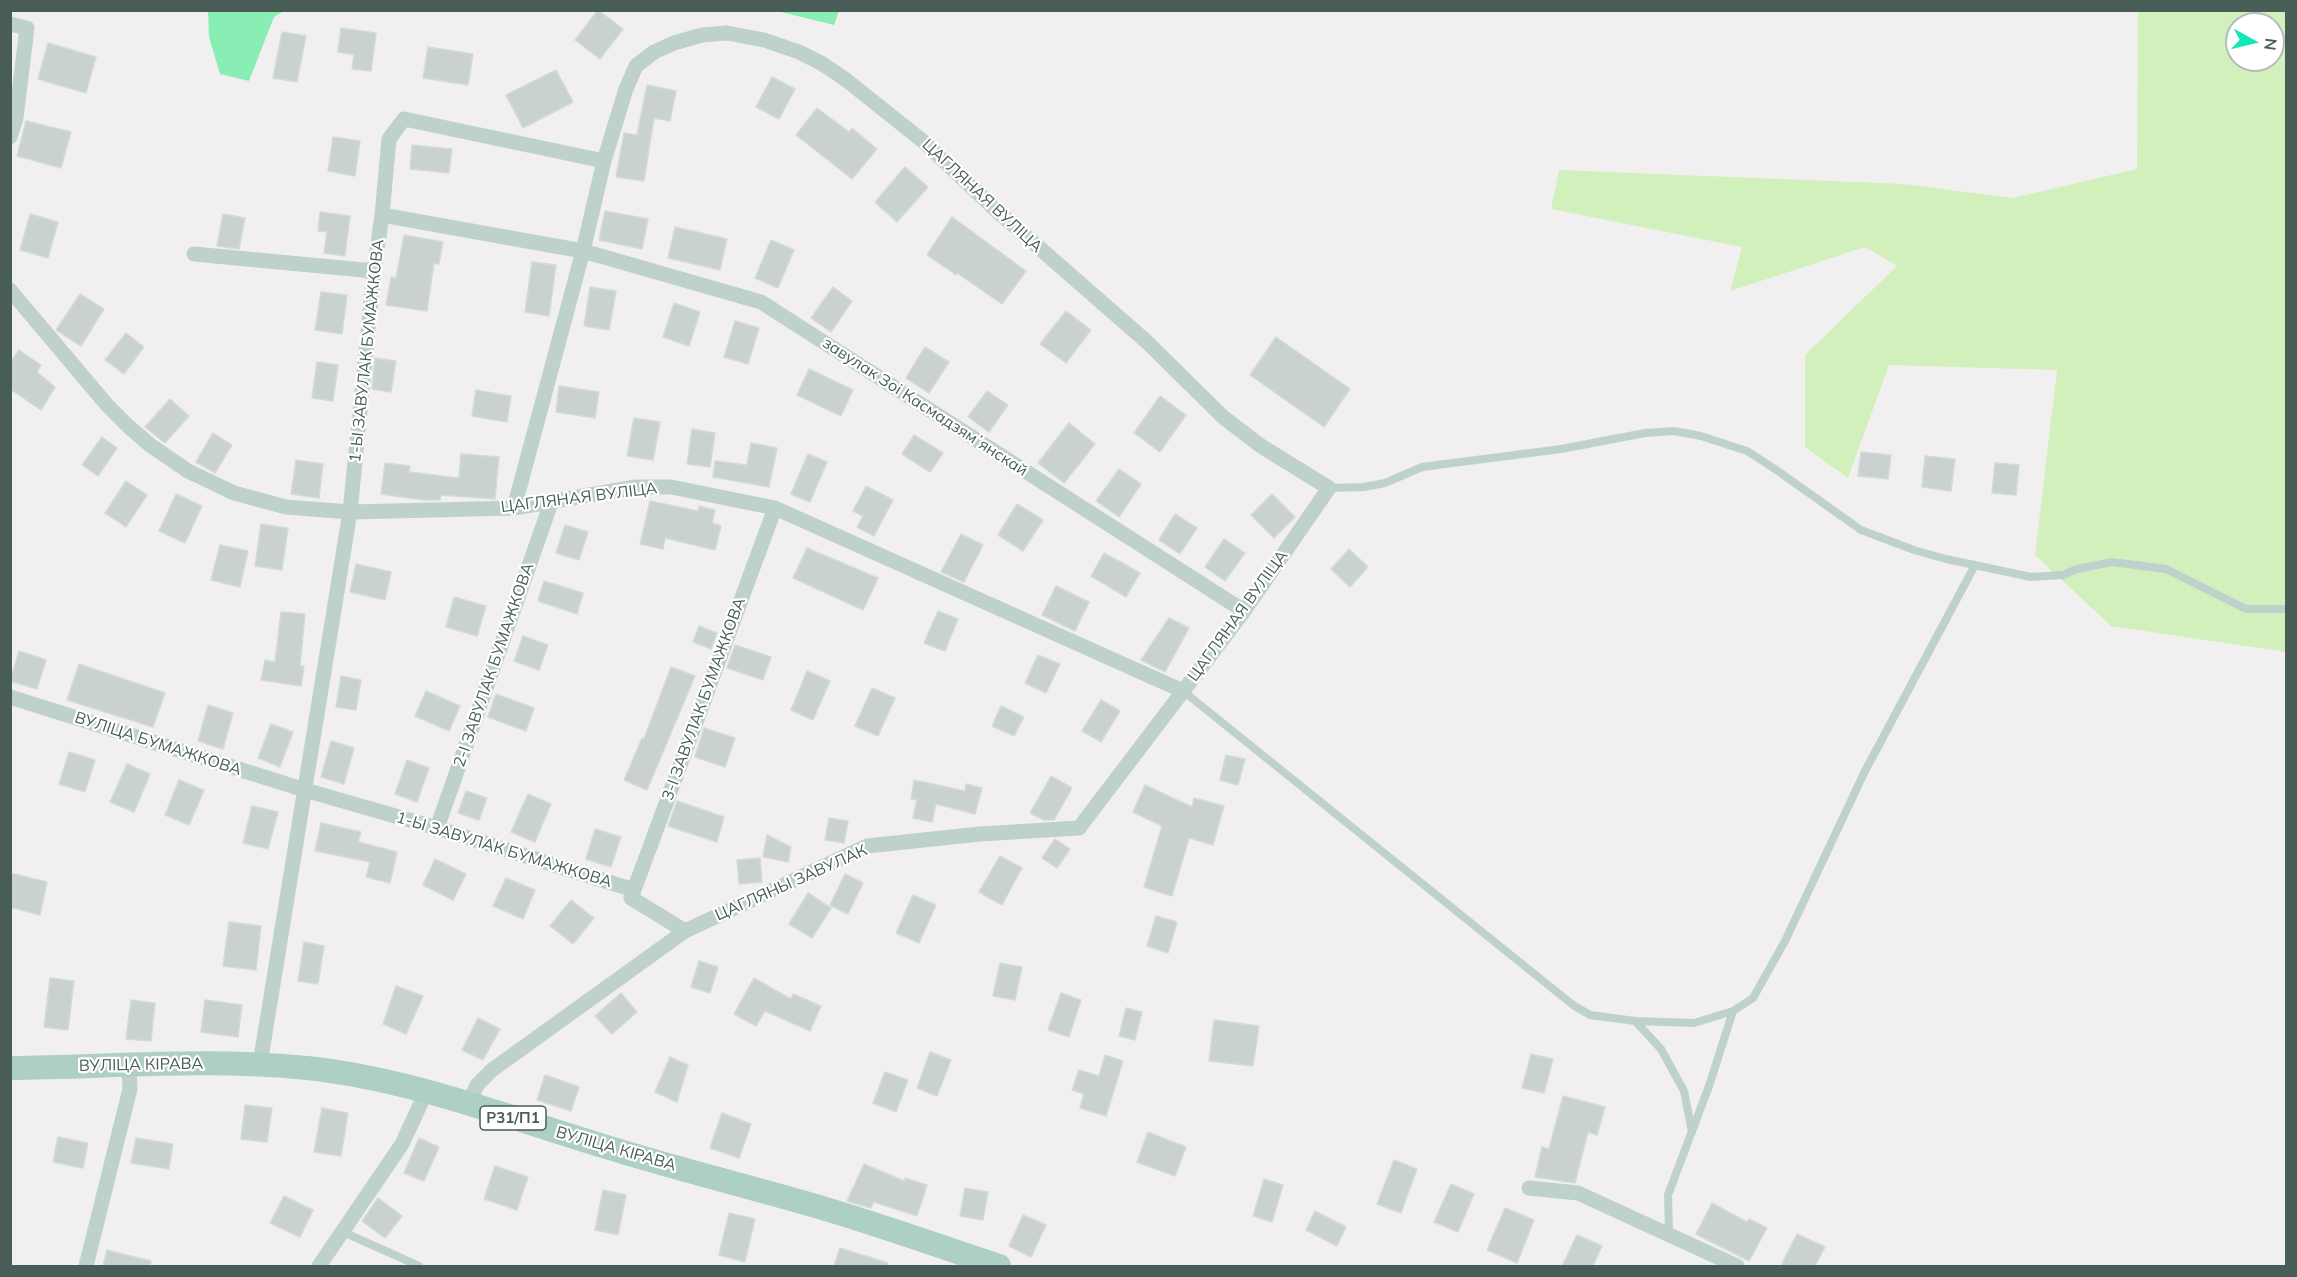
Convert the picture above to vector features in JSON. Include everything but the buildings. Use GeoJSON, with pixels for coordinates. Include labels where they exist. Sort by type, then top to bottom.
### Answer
{"type":"FeatureCollection","features":[{"type":"Feature","properties":{"kind":"main road","name":"ВУЛІЦА КІРАВА"},"geometry":{"type":"LineString","coordinates":[[10,1068],[260,1064],[353,1074],[469,1104],[614,1150],[873,1223],[999,1266]]}},
{"type":"Feature","properties":{"kind":"street"},"geometry":{"type":"LineString","coordinates":[[10,24],[27,28],[16,118],[10,137]]}},
{"type":"Feature","properties":{"kind":"street","name":"ЦАГЛЯНАЯ ВУЛІЦА"},"geometry":{"type":"LineString","coordinates":[[10,290],[114,412],[150,445],[189,471],[234,493],[286,507],[350,512],[514,508],[636,487],[671,487],[775,508],[1183,691],[1244,611],[1329,488],[1236,428],[1210,406],[1147,342],[996,210],[924,142],[821,63],[765,39],[727,33],[702,35],[674,43],[654,52],[636,66],[626,88],[604,161],[583,251]]}},
{"type":"Feature","properties":{"kind":"street","name":"1-Ы ЗАВУЛАК БУМАЖКОВА"},"geometry":{"type":"LineString","coordinates":[[260,1064],[350,512],[389,139],[404,119],[604,161]]}},
{"type":"Feature","properties":{"kind":"street","name":"завулак Зоі Касмадзямʼянскай"},"geometry":{"type":"LineString","coordinates":[[382,215],[583,251],[761,302],[1244,611]]}},
{"type":"Feature","properties":{"kind":"street"},"geometry":{"type":"LineString","coordinates":[[514,508],[583,251]]}},
{"type":"Feature","properties":{"kind":"street"},"geometry":{"type":"LineString","coordinates":[[194,254],[374,271]]}},
{"type":"Feature","properties":{"kind":"street","name":"2-І ЗАВУЛАК БУМАЖКОВА"},"geometry":{"type":"LineString","coordinates":[[437,828],[551,503]]}},
{"type":"Feature","properties":{"kind":"street","name":"3-І ЗАВУЛАК БУМАЖКОВА"},"geometry":{"type":"LineString","coordinates":[[634,890],[775,508]]}},
{"type":"Feature","properties":{"kind":"street","name":"ЦАГЛЯНЫ ЗАВУЛАК"},"geometry":{"type":"LineString","coordinates":[[469,1104],[477,1086],[492,1070],[685,931],[867,846],[980,834],[1079,828],[1183,691]]}},
{"type":"Feature","properties":{"kind":"street","name":"ВУЛІЦА БУМАЖКОВА"},"geometry":{"type":"LineString","coordinates":[[10,697],[305,790]]}},
{"type":"Feature","properties":{"kind":"street","name":"1-Ы ЗАВУЛАК БУМАЖКОВА"},"geometry":{"type":"LineString","coordinates":[[305,790],[437,828],[634,890],[631,898],[685,931]]}},
{"type":"Feature","properties":{"kind":"street"},"geometry":{"type":"LineString","coordinates":[[86,1266],[130,1089],[129,1065]]}},
{"type":"Feature","properties":{"kind":"street"},"geometry":{"type":"LineString","coordinates":[[319,1266],[402,1144],[426,1092]]}},
{"type":"Feature","properties":{"kind":"street"},"geometry":{"type":"LineString","coordinates":[[1529,1188],[1578,1193],[1737,1266]]}},
{"type":"Feature","properties":{"kind":"lane"},"geometry":{"type":"LineString","coordinates":[[1329,488],[1364,487],[1385,483],[1431,465],[1553,450],[1645,433],[1674,432],[1701,436],[1747,451],[1861,530],[1914,550],[2006,573],[2052,577],[2102,563],[2123,562],[2166,569],[2246,609],[2286,609]]}},
{"type":"Feature","properties":{"kind":"lane"},"geometry":{"type":"LineString","coordinates":[[1183,691],[1573,1005],[1590,1015],[1635,1021],[1694,1023],[1733,1011],[1752,998],[1785,941],[1864,773],[1975,565]]}},
{"type":"Feature","properties":{"kind":"lane"},"geometry":{"type":"LineString","coordinates":[[1670,1235],[1668,1195],[1733,1011]]}},
{"type":"Feature","properties":{"kind":"lane"},"geometry":{"type":"LineString","coordinates":[[1635,1021],[1661,1049],[1684,1091],[1692,1132]]}},
{"type":"Feature","properties":{"kind":"lane"},"geometry":{"type":"LineString","coordinates":[[341,1231],[419,1266]]}},
{"type":"Feature","properties":{"kind":"shaded area"},"geometry":{"type":"Polygon","coordinates":[[[839,10],[834,25],[777,11],[839,10]]]}},
{"type":"Feature","properties":{"kind":"shaded area"},"geometry":{"type":"Polygon","coordinates":[[[208,11],[284,11],[274,17],[249,81],[220,74],[209,37],[208,11]]]}},
{"type":"Feature","properties":{"kind":"shaded area"},"geometry":{"type":"Polygon","coordinates":[[[2138,11],[2286,11],[2286,652],[2111,626],[2035,555],[2057,370],[1889,365],[1848,478],[1805,447],[1805,355],[1897,266],[1865,247],[1730,291],[1742,247],[1551,209],[1559,170],[1904,184],[2013,198],[2137,169],[2138,11]]]}}]}
